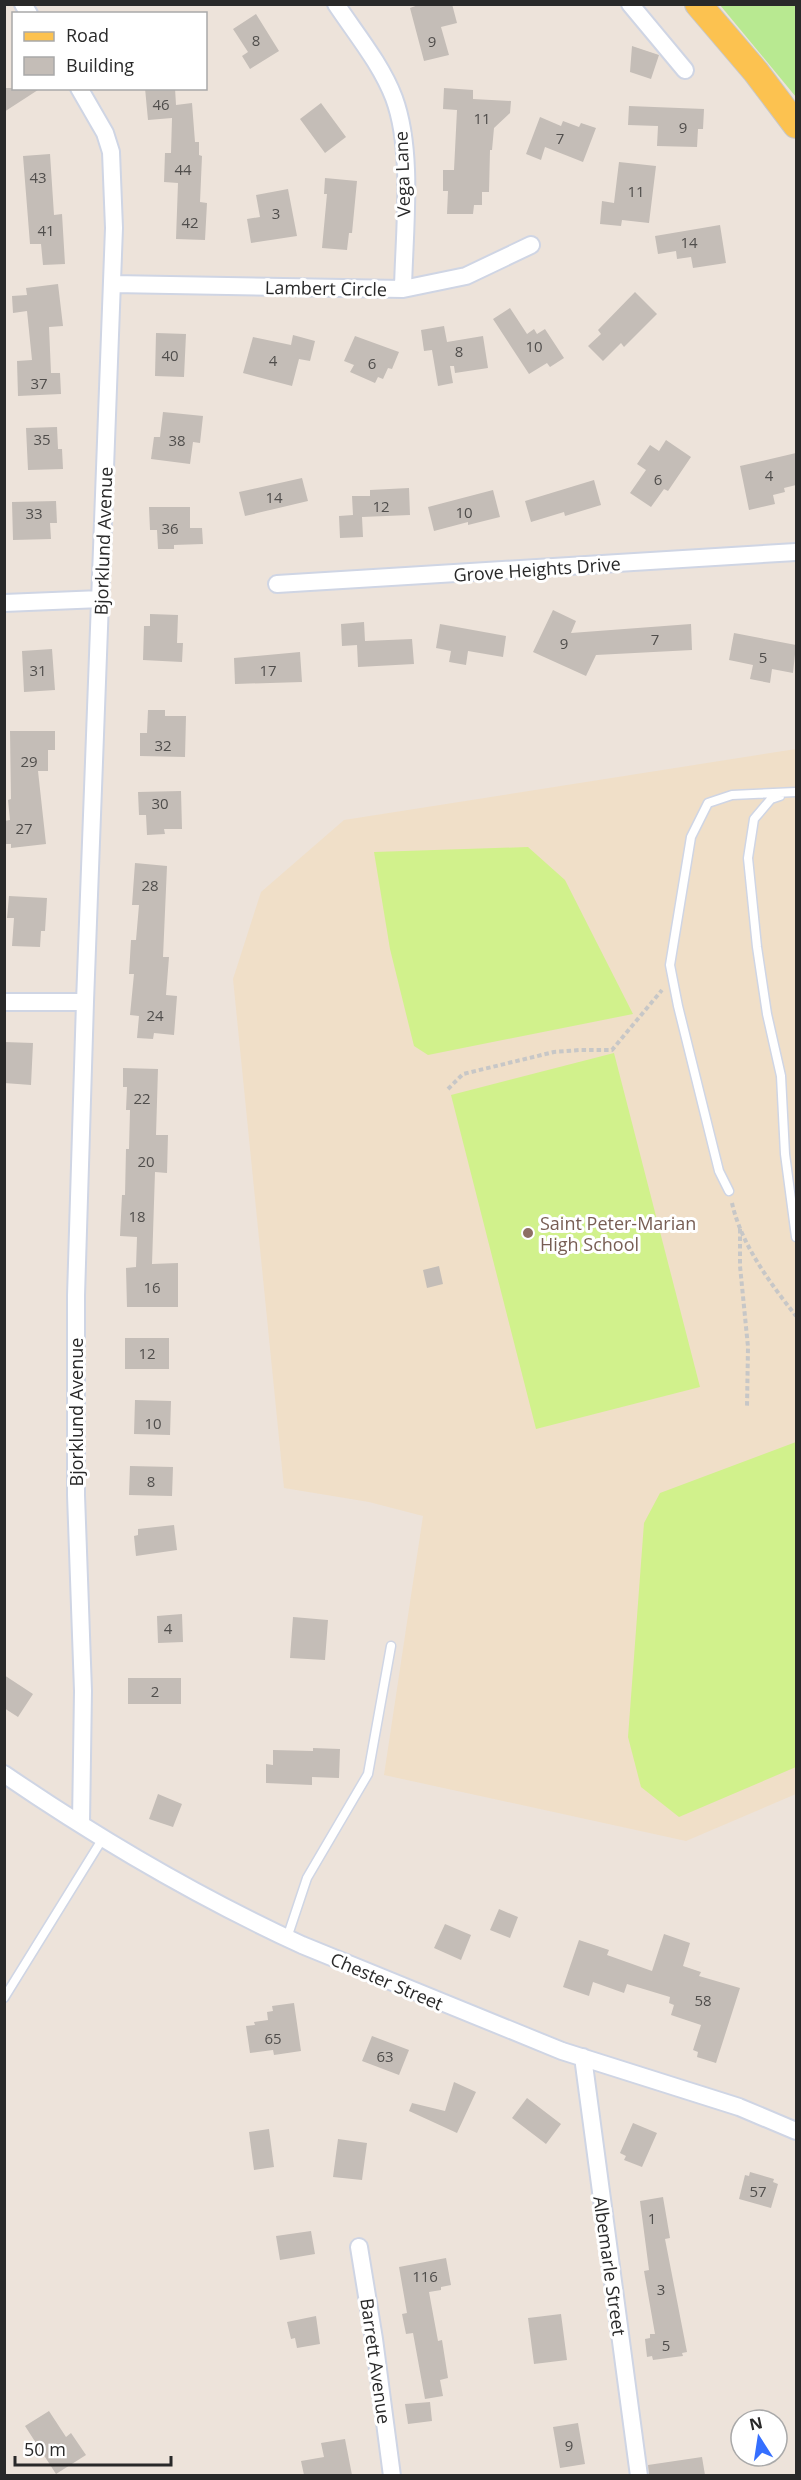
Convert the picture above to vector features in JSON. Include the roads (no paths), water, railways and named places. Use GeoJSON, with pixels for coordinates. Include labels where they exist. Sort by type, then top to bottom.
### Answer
{"type":"FeatureCollection","features":[{"type":"Feature","properties":{"kind":"main road"},"geometry":{"type":"LineString","coordinates":[[698,4],[763,81],[796,125]]}},
{"type":"Feature","properties":{"kind":"street","name":"Vega Lane"},"geometry":{"type":"LineString","coordinates":[[336,4],[374,60],[388,86],[399,119],[406,160],[403,289]]}},
{"type":"Feature","properties":{"kind":"street"},"geometry":{"type":"LineString","coordinates":[[630,4],[685,70]]}},
{"type":"Feature","properties":{"kind":"street","name":"Bjorklund Avenue"},"geometry":{"type":"LineString","coordinates":[[80,90],[105,134],[111,152],[114,183],[113,284],[76,1296],[76,1495],[82,1691],[81,1823]]}},
{"type":"Feature","properties":{"kind":"street","name":"Lambert Circle"},"geometry":{"type":"LineString","coordinates":[[113,284],[403,289],[466,276],[531,245]]}},
{"type":"Feature","properties":{"kind":"street","name":"Grove Heights Drive"},"geometry":{"type":"LineString","coordinates":[[277,584],[796,552]]}},
{"type":"Feature","properties":{"kind":"street"},"geometry":{"type":"LineString","coordinates":[[4,603],[101,599]]}},
{"type":"Feature","properties":{"kind":"street"},"geometry":{"type":"LineString","coordinates":[[4,1002],[85,1002]]}},
{"type":"Feature","properties":{"kind":"street","name":"Chester Street"},"geometry":{"type":"LineString","coordinates":[[4,1774],[155,1870],[287,1938],[388,1982],[583,2057],[739,2107],[796,2131]]}},
{"type":"Feature","properties":{"kind":"street","name":"Albemarle Street"},"geometry":{"type":"LineString","coordinates":[[583,2057],[639,2475]]}},
{"type":"Feature","properties":{"kind":"street","name":"Barrett Avenue"},"geometry":{"type":"LineString","coordinates":[[359,2247],[392,2475]]}},
{"type":"Feature","properties":{"kind":"lane"},"geometry":{"type":"LineString","coordinates":[[729,1191],[719,1171],[670,965],[691,837],[708,803],[732,795],[796,792]]}},
{"type":"Feature","properties":{"kind":"lane"},"geometry":{"type":"LineString","coordinates":[[796,792],[771,799],[754,819],[748,858],[756,947],[767,1014],[781,1076],[784,1154],[796,1237]]}},
{"type":"Feature","properties":{"kind":"lane"},"geometry":{"type":"LineString","coordinates":[[287,1938],[308,1878],[368,1774],[391,1646]]}},
{"type":"Feature","properties":{"kind":"lane"},"geometry":{"type":"LineString","coordinates":[[4,1998],[103,1838]]}},
{"type":"Feature","properties":{"kind":"place","name":"Saint Peter-Marian High School"},"geometry":{"type":"Point","coordinates":[528,1233]}}]}
